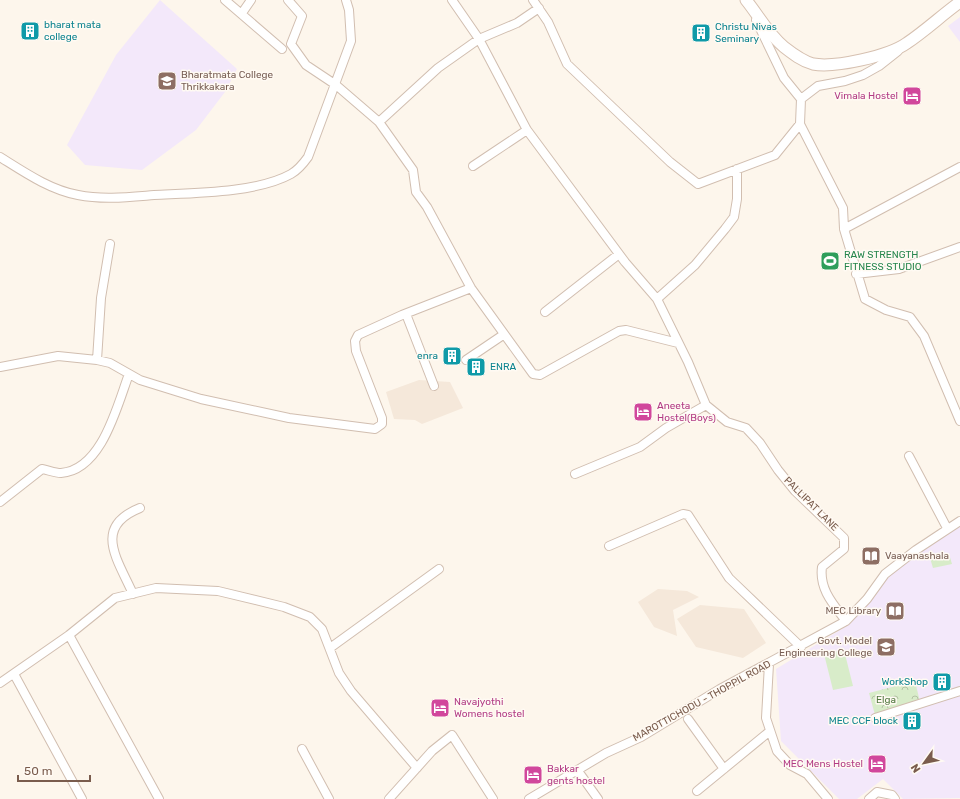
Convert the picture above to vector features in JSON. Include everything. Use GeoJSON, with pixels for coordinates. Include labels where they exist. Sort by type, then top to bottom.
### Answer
{"type":"FeatureCollection","features":[{"type":"Feature","properties":{"kind":"main road"},"geometry":{"type":"LineString","coordinates":[[746,0],[765,27],[783,47],[802,60],[813,64],[842,64],[860,61],[906,44],[960,2]]}},
{"type":"Feature","properties":{"kind":"street"},"geometry":{"type":"LineString","coordinates":[[225,0],[242,13],[282,49]]}},
{"type":"Feature","properties":{"kind":"street"},"geometry":{"type":"LineString","coordinates":[[242,13],[251,0]]}},
{"type":"Feature","properties":{"kind":"street"},"geometry":{"type":"LineString","coordinates":[[288,0],[302,16],[291,44],[306,65],[336,85],[379,122],[413,170],[416,192],[427,207],[471,288],[503,335],[536,376],[619,331],[626,330],[678,343]]}},
{"type":"Feature","properties":{"kind":"street"},"geometry":{"type":"LineString","coordinates":[[0,157],[54,187],[77,195],[101,198],[220,192],[275,181],[291,174],[303,165],[308,158],[351,41],[349,10],[346,0]]}},
{"type":"Feature","properties":{"kind":"street"},"geometry":{"type":"LineString","coordinates":[[452,0],[479,39],[528,130],[619,254],[657,299],[706,405],[666,428],[640,447],[575,474]]}},
{"type":"Feature","properties":{"kind":"street"},"geometry":{"type":"LineString","coordinates":[[534,0],[548,22],[567,64],[670,162],[698,184],[774,155],[800,124]]}},
{"type":"Feature","properties":{"kind":"street"},"geometry":{"type":"LineString","coordinates":[[746,0],[784,78],[801,98],[800,124],[843,208],[844,229],[864,299],[886,310],[910,317],[924,336],[960,421]]}},
{"type":"Feature","properties":{"kind":"street"},"geometry":{"type":"LineString","coordinates":[[379,122],[438,68],[479,39],[517,23],[539,8]]}},
{"type":"Feature","properties":{"kind":"street"},"geometry":{"type":"LineString","coordinates":[[801,98],[818,86],[845,81],[863,75],[879,66],[906,44]]}},
{"type":"Feature","properties":{"kind":"street"},"geometry":{"type":"LineString","coordinates":[[473,166],[528,130]]}},
{"type":"Feature","properties":{"kind":"street"},"geometry":{"type":"LineString","coordinates":[[844,229],[960,167]]}},
{"type":"Feature","properties":{"kind":"street"},"geometry":{"type":"LineString","coordinates":[[657,299],[695,265],[734,216],[737,199],[736,169]]}},
{"type":"Feature","properties":{"kind":"street"},"geometry":{"type":"LineString","coordinates":[[97,360],[101,298],[110,244]]}},
{"type":"Feature","properties":{"kind":"street"},"geometry":{"type":"LineString","coordinates":[[856,274],[899,269],[960,247]]}},
{"type":"Feature","properties":{"kind":"street"},"geometry":{"type":"LineString","coordinates":[[545,312],[619,254]]}},
{"type":"Feature","properties":{"kind":"street"},"geometry":{"type":"LineString","coordinates":[[0,367],[58,356],[97,360],[110,363],[140,380],[238,408],[322,423],[375,428],[382,424],[382,418],[356,351],[354,341],[358,336],[406,314],[471,288]]}},
{"type":"Feature","properties":{"kind":"street"},"geometry":{"type":"LineString","coordinates":[[406,314],[434,386]]}},
{"type":"Feature","properties":{"kind":"street"},"geometry":{"type":"LineString","coordinates":[[466,360],[503,335]]}},
{"type":"Feature","properties":{"kind":"street"},"geometry":{"type":"LineString","coordinates":[[0,502],[42,469],[59,473],[72,471],[89,460],[113,418],[129,374]]}},
{"type":"Feature","properties":{"kind":"street","name":"PALLIPAT LANE"},"geometry":{"type":"LineString","coordinates":[[706,405],[727,422],[746,428],[760,443],[778,470],[795,491],[844,538],[844,549],[822,567],[820,577],[824,590],[846,621]]}},
{"type":"Feature","properties":{"kind":"street"},"geometry":{"type":"LineString","coordinates":[[909,456],[947,528]]}},
{"type":"Feature","properties":{"kind":"street"},"geometry":{"type":"LineString","coordinates":[[133,594],[115,555],[111,537],[117,523],[127,513],[140,508]]}},
{"type":"Feature","properties":{"kind":"street"},"geometry":{"type":"LineString","coordinates":[[608,546],[683,514],[688,515],[729,578],[801,647]]}},
{"type":"Feature","properties":{"kind":"street","name":"MAROTTICHODU - THOPPIL ROAD"},"geometry":{"type":"LineString","coordinates":[[529,799],[606,753],[641,737],[720,689],[801,647],[846,621],[867,599],[885,574],[947,528],[960,521]]}},
{"type":"Feature","properties":{"kind":"street"},"geometry":{"type":"LineString","coordinates":[[330,648],[439,569]]}},
{"type":"Feature","properties":{"kind":"street"},"geometry":{"type":"LineString","coordinates":[[0,684],[69,635],[115,598],[156,588],[218,591],[284,607],[310,617],[322,630],[339,673],[351,691],[417,768]]}},
{"type":"Feature","properties":{"kind":"street"},"geometry":{"type":"LineString","coordinates":[[69,635],[159,799]]}},
{"type":"Feature","properties":{"kind":"street"},"geometry":{"type":"LineString","coordinates":[[769,664],[766,718],[777,751],[790,765],[807,774],[828,799]]}},
{"type":"Feature","properties":{"kind":"street"},"geometry":{"type":"LineString","coordinates":[[14,674],[82,799]]}},
{"type":"Feature","properties":{"kind":"street"},"geometry":{"type":"LineString","coordinates":[[875,718],[960,691]]}},
{"type":"Feature","properties":{"kind":"street"},"geometry":{"type":"LineString","coordinates":[[688,719],[724,769]]}},
{"type":"Feature","properties":{"kind":"street"},"geometry":{"type":"LineString","coordinates":[[697,791],[770,731]]}},
{"type":"Feature","properties":{"kind":"street"},"geometry":{"type":"LineString","coordinates":[[389,799],[432,751],[452,735],[493,799]]}},
{"type":"Feature","properties":{"kind":"street"},"geometry":{"type":"LineString","coordinates":[[302,748],[329,799]]}},
{"type":"Feature","properties":{"kind":"street"},"geometry":{"type":"LineString","coordinates":[[578,771],[598,799]]}},
{"type":"Feature","properties":{"kind":"street"},"geometry":{"type":"LineString","coordinates":[[869,799],[877,792],[892,795],[895,799]]}},
{"type":"Feature","properties":{"kind":"shaded area","name":"Bharatmata College Thrikkakara"},"geometry":{"type":"Polygon","coordinates":[[[160,0],[237,69],[225,92],[196,130],[142,170],[85,165],[67,145],[116,55],[160,0]]]}},
{"type":"Feature","properties":{"kind":"shaded area"},"geometry":{"type":"Polygon","coordinates":[[[960,17],[960,42],[948,26],[960,17]]]}},
{"type":"Feature","properties":{"kind":"shaded area"},"geometry":{"type":"Polygon","coordinates":[[[419,380],[450,382],[463,408],[422,424],[415,420],[394,419],[386,392],[419,380]]]}},
{"type":"Feature","properties":{"kind":"shaded area","name":"Govt. Model Engineering College"},"geometry":{"type":"Polygon","coordinates":[[[960,522],[960,798],[903,799],[883,779],[857,799],[839,799],[781,741],[776,669],[850,624],[888,574],[960,522]]]}},
{"type":"Feature","properties":{"kind":"shaded area"},"geometry":{"type":"Polygon","coordinates":[[[658,589],[687,591],[699,597],[673,610],[677,636],[654,627],[638,602],[658,589]]]}},
{"type":"Feature","properties":{"kind":"shaded area"},"geometry":{"type":"Polygon","coordinates":[[[700,605],[744,609],[766,643],[743,658],[696,647],[677,619],[700,605]]]}},
{"type":"Feature","properties":{"kind":"green space"},"geometry":{"type":"Polygon","coordinates":[[[949,554],[952,564],[933,568],[930,558],[949,554]]]}},
{"type":"Feature","properties":{"kind":"green space"},"geometry":{"type":"Polygon","coordinates":[[[844,650],[853,686],[833,690],[824,654],[844,650]]]}},
{"type":"Feature","properties":{"kind":"green space","name":"Elga"},"geometry":{"type":"Polygon","coordinates":[[[915,681],[920,702],[875,715],[869,693],[915,681]]]}},
{"type":"Feature","properties":{"kind":"place","name":"bharat mata college"},"geometry":{"type":"Point","coordinates":[30,31]}},
{"type":"Feature","properties":{"kind":"place","name":"Christu Nivas Seminary"},"geometry":{"type":"Point","coordinates":[701,33]}},
{"type":"Feature","properties":{"kind":"place","name":"Bharatmata College Thrikkakara"},"geometry":{"type":"Point","coordinates":[167,81]}},
{"type":"Feature","properties":{"kind":"place","name":"Vimala Hostel"},"geometry":{"type":"Point","coordinates":[912,96]}},
{"type":"Feature","properties":{"kind":"place","name":"RAW STRENGTH FITNESS STUDIO"},"geometry":{"type":"Point","coordinates":[830,261]}},
{"type":"Feature","properties":{"kind":"place","name":"enra"},"geometry":{"type":"Point","coordinates":[452,356]}},
{"type":"Feature","properties":{"kind":"place","name":"ENRA"},"geometry":{"type":"Point","coordinates":[476,367]}},
{"type":"Feature","properties":{"kind":"place","name":"Aneeta Hostel(Boys)"},"geometry":{"type":"Point","coordinates":[643,412]}},
{"type":"Feature","properties":{"kind":"place","name":"Vaayanashala"},"geometry":{"type":"Point","coordinates":[871,556]}},
{"type":"Feature","properties":{"kind":"place","name":"MEC Library"},"geometry":{"type":"Point","coordinates":[895,611]}},
{"type":"Feature","properties":{"kind":"place","name":"Govt. Model Engineering College"},"geometry":{"type":"Point","coordinates":[886,647]}},
{"type":"Feature","properties":{"kind":"place","name":"WorkShop"},"geometry":{"type":"Point","coordinates":[942,682]}},
{"type":"Feature","properties":{"kind":"place","name":"Navajyothi Womens hostel"},"geometry":{"type":"Point","coordinates":[440,708]}},
{"type":"Feature","properties":{"kind":"place","name":"MEC CCF block"},"geometry":{"type":"Point","coordinates":[912,721]}},
{"type":"Feature","properties":{"kind":"place","name":"MEC Mens Hostel"},"geometry":{"type":"Point","coordinates":[877,764]}},
{"type":"Feature","properties":{"kind":"place","name":"Bakkar gents hostel"},"geometry":{"type":"Point","coordinates":[533,775]}}]}
